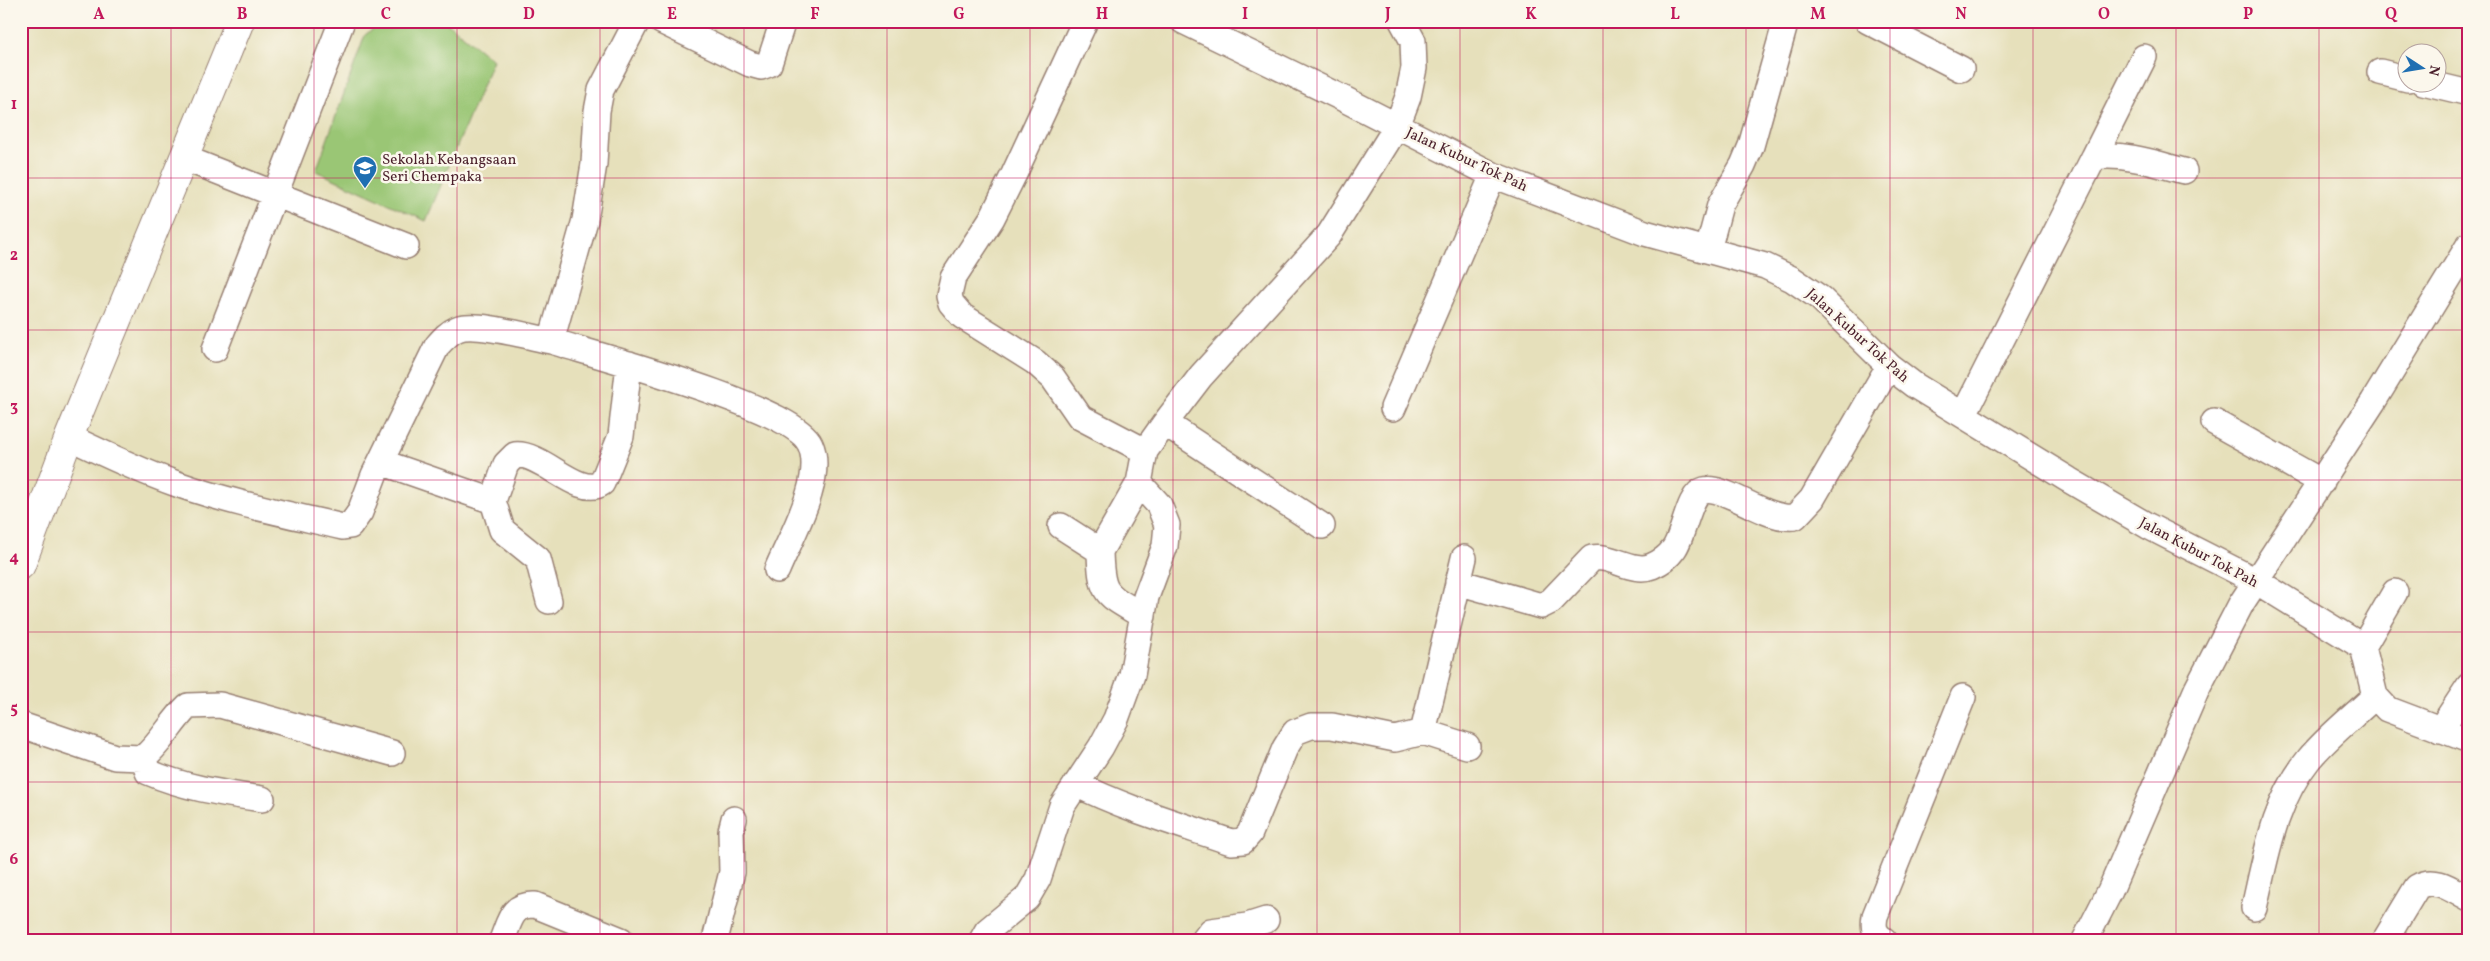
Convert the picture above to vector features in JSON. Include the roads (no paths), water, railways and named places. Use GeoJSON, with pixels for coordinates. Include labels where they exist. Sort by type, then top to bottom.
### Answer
{"type":"FeatureCollection","features":[{"type":"Feature","properties":{"kind":"main road"},"geometry":{"type":"LineString","coordinates":[[21,565],[69,437],[240,21]]}},
{"type":"Feature","properties":{"kind":"street"},"geometry":{"type":"LineString","coordinates":[[215,349],[273,193],[342,21]]}},
{"type":"Feature","properties":{"kind":"street"},"geometry":{"type":"LineString","coordinates":[[551,341],[585,220],[594,164],[597,111],[601,90],[637,21]]}},
{"type":"Feature","properties":{"kind":"street"},"geometry":{"type":"LineString","coordinates":[[661,21],[750,64],[762,67],[769,64],[774,56],[783,21]]}},
{"type":"Feature","properties":{"kind":"street"},"geometry":{"type":"LineString","coordinates":[[1085,21],[1014,174],[992,218],[953,278],[949,295],[951,303],[962,316],[1035,362],[1053,378],[1080,417],[1145,451]]}},
{"type":"Feature","properties":{"kind":"street","name":"Jalan Kubur Tok Pah"},"geometry":{"type":"LineString","coordinates":[[1183,21],[1493,175],[1637,230],[1765,266],[1792,278],[1820,298],[1889,366],[1914,385],[2069,480],[2148,526],[2256,581],[2363,647]]}},
{"type":"Feature","properties":{"kind":"street"},"geometry":{"type":"LineString","coordinates":[[1143,616],[1116,600],[1106,590],[1101,579],[1100,551],[1139,483],[1145,451],[1201,376],[1329,235],[1397,126],[1408,97],[1414,68],[1413,41],[1402,21]]}},
{"type":"Feature","properties":{"kind":"street"},"geometry":{"type":"LineString","coordinates":[[1708,250],[1720,205],[1744,165],[1751,146],[1786,21]]}},
{"type":"Feature","properties":{"kind":"street"},"geometry":{"type":"LineString","coordinates":[[1868,21],[1961,69]]}},
{"type":"Feature","properties":{"kind":"street"},"geometry":{"type":"LineString","coordinates":[[1964,414],[2144,58]]}},
{"type":"Feature","properties":{"kind":"street"},"geometry":{"type":"LineString","coordinates":[[2380,72],[2398,76]]}},
{"type":"Feature","properties":{"kind":"street"},"geometry":{"type":"LineString","coordinates":[[2448,88],[2469,93]]}},
{"type":"Feature","properties":{"kind":"street"},"geometry":{"type":"LineString","coordinates":[[2094,157],[2110,155],[2131,157],[2184,171]]}},
{"type":"Feature","properties":{"kind":"street"},"geometry":{"type":"LineString","coordinates":[[184,158],[406,246]]}},
{"type":"Feature","properties":{"kind":"street"},"geometry":{"type":"LineString","coordinates":[[1393,408],[1493,175]]}},
{"type":"Feature","properties":{"kind":"street"},"geometry":{"type":"LineString","coordinates":[[2085,940],[2114,882],[2197,689],[2241,604],[2322,482],[2424,322],[2469,245]]}},
{"type":"Feature","properties":{"kind":"street"},"geometry":{"type":"LineString","coordinates":[[69,437],[126,464],[177,484],[225,499],[343,527],[350,526],[355,520],[437,346],[447,334],[459,328],[473,326],[551,341],[749,403],[798,431],[810,443],[814,464],[811,489],[777,570]]}},
{"type":"Feature","properties":{"kind":"street"},"geometry":{"type":"LineString","coordinates":[[549,601],[538,559],[500,527],[493,502],[506,464],[515,455],[528,456],[584,486],[596,486],[602,483],[621,436],[628,364]]}},
{"type":"Feature","properties":{"kind":"street"},"geometry":{"type":"LineString","coordinates":[[1458,582],[1541,606],[1551,601],[1592,558],[1603,557],[1640,567],[1650,567],[1664,559],[1674,550],[1693,500],[1701,491],[1713,490],[1779,517],[1795,517],[1804,510],[1812,499],[1889,366]]}},
{"type":"Feature","properties":{"kind":"street"},"geometry":{"type":"LineString","coordinates":[[2214,422],[2322,482]]}},
{"type":"Feature","properties":{"kind":"street"},"geometry":{"type":"LineString","coordinates":[[1165,423],[1322,526]]}},
{"type":"Feature","properties":{"kind":"street"},"geometry":{"type":"LineString","coordinates":[[381,462],[493,502]]}},
{"type":"Feature","properties":{"kind":"street"},"geometry":{"type":"LineString","coordinates":[[982,940],[988,931],[1027,898],[1038,879],[1062,806],[1116,719],[1132,675],[1146,597],[1165,546],[1166,525],[1159,505],[1139,483]]}},
{"type":"Feature","properties":{"kind":"street"},"geometry":{"type":"LineString","coordinates":[[1061,526],[1100,551]]}},
{"type":"Feature","properties":{"kind":"street"},"geometry":{"type":"LineString","coordinates":[[1423,732],[1464,558]]}},
{"type":"Feature","properties":{"kind":"street"},"geometry":{"type":"LineString","coordinates":[[2395,592],[2363,647],[2375,696],[2387,709],[2469,740]]}},
{"type":"Feature","properties":{"kind":"street"},"geometry":{"type":"LineString","coordinates":[[2440,730],[2469,686]]}},
{"type":"Feature","properties":{"kind":"street"},"geometry":{"type":"LineString","coordinates":[[2254,908],[2271,832],[2286,796],[2309,759],[2375,696]]}},
{"type":"Feature","properties":{"kind":"street"},"geometry":{"type":"LineString","coordinates":[[1884,940],[1878,936],[1874,927],[1875,916],[1962,697]]}},
{"type":"Feature","properties":{"kind":"street"},"geometry":{"type":"LineString","coordinates":[[21,725],[115,757],[143,758],[152,750],[188,706],[220,705],[392,753]]}},
{"type":"Feature","properties":{"kind":"street"},"geometry":{"type":"LineString","coordinates":[[1076,784],[1108,801],[1237,843],[1247,838],[1250,833],[1285,748],[1295,732],[1311,726],[1332,726],[1395,739],[1423,732],[1467,746]]}},
{"type":"Feature","properties":{"kind":"street"},"geometry":{"type":"LineString","coordinates":[[143,758],[148,772],[173,782],[188,787],[262,799]]}},
{"type":"Feature","properties":{"kind":"street"},"geometry":{"type":"LineString","coordinates":[[715,940],[732,872],[731,831],[734,819]]}},
{"type":"Feature","properties":{"kind":"street"},"geometry":{"type":"LineString","coordinates":[[2385,940],[2417,886],[2426,882],[2443,885],[2469,899]]}},
{"type":"Feature","properties":{"kind":"street"},"geometry":{"type":"LineString","coordinates":[[502,940],[514,912],[519,906],[527,905],[534,905],[621,940]]}},
{"type":"Feature","properties":{"kind":"street"},"geometry":{"type":"LineString","coordinates":[[1204,940],[1212,931],[1247,926],[1266,920]]}},
{"type":"Feature","properties":{"kind":"place","name":"Sekolah Kebangsaan Seri Chempaka"},"geometry":{"type":"Point","coordinates":[365,189]}}]}
